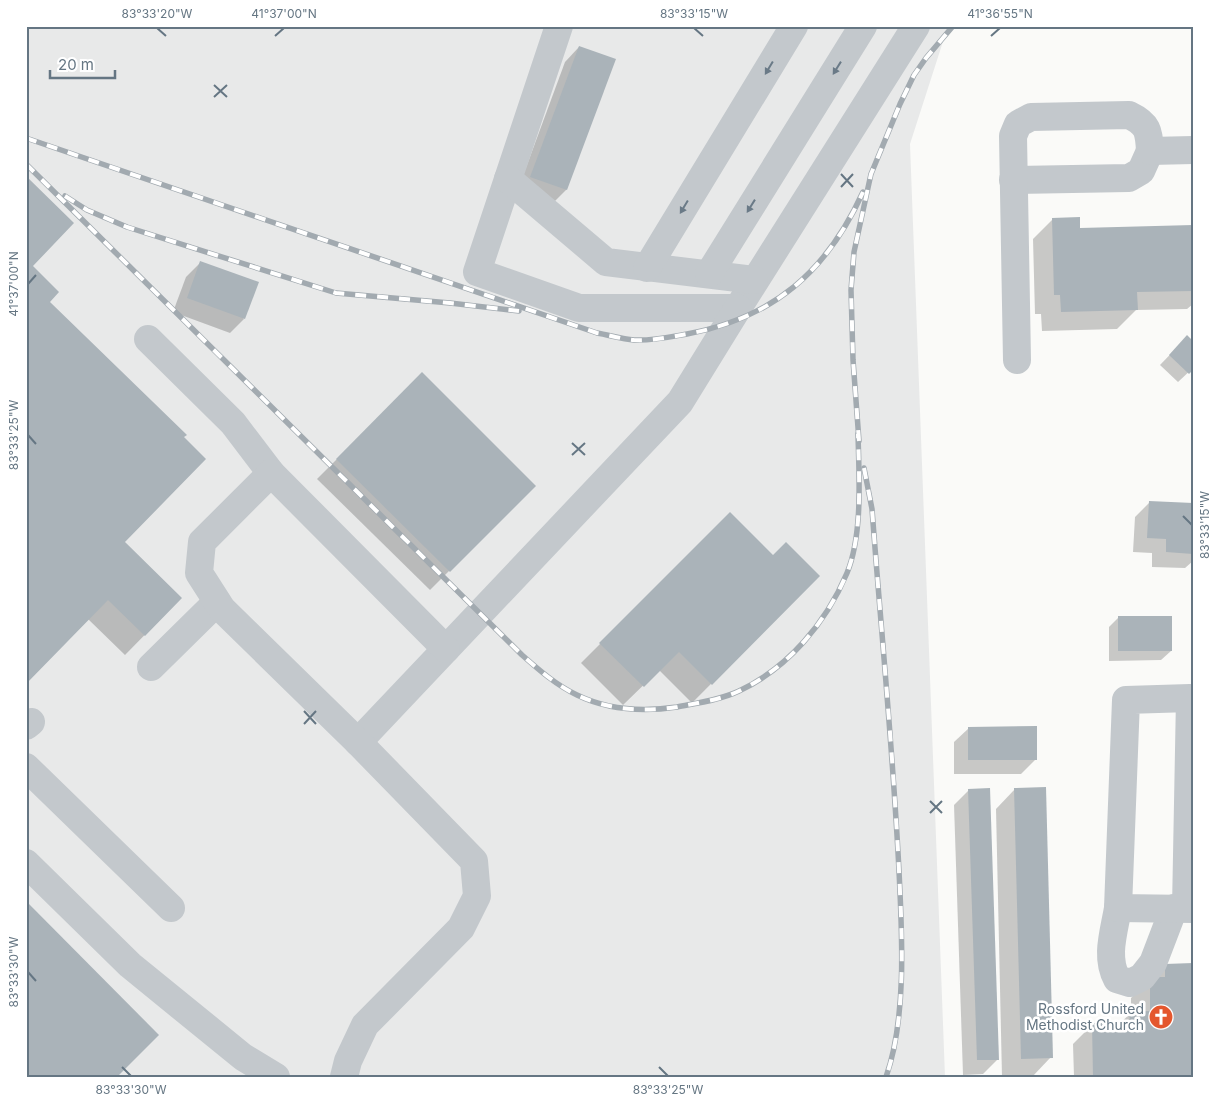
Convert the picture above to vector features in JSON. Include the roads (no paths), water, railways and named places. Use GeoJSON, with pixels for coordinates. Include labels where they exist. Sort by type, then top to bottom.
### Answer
{"type":"FeatureCollection","features":[{"type":"Feature","properties":{"kind":"lane"},"geometry":{"type":"LineString","coordinates":[[559,26],[477,272],[579,308],[738,308]]}},
{"type":"Feature","properties":{"kind":"lane"},"geometry":{"type":"LineString","coordinates":[[647,268],[794,26]]}},
{"type":"Feature","properties":{"kind":"lane"},"geometry":{"type":"LineString","coordinates":[[709,274],[863,26]]}},
{"type":"Feature","properties":{"kind":"lane"},"geometry":{"type":"LineString","coordinates":[[358,742],[680,402],[754,280],[916,26]]}},
{"type":"Feature","properties":{"kind":"lane"},"geometry":{"type":"LineString","coordinates":[[1013,180],[1129,178],[1141,171],[1150,151],[1149,133],[1142,121],[1129,115],[1031,118],[1018,124],[1013,136],[1013,180],[1017,360]]}},
{"type":"Feature","properties":{"kind":"lane"},"geometry":{"type":"LineString","coordinates":[[1150,151],[1193,150]]}},
{"type":"Feature","properties":{"kind":"lane"},"geometry":{"type":"LineString","coordinates":[[508,179],[606,262],[754,280]]}},
{"type":"Feature","properties":{"kind":"lane"},"geometry":{"type":"LineString","coordinates":[[148,339],[233,423],[271,473],[446,649]]}},
{"type":"Feature","properties":{"kind":"lane"},"geometry":{"type":"LineString","coordinates":[[271,473],[202,542],[199,572],[222,609],[358,742],[474,861],[477,896],[462,928],[365,1025],[348,1062],[344,1077]]}},
{"type":"Feature","properties":{"kind":"lane"},"geometry":{"type":"LineString","coordinates":[[151,667],[218,602]]}},
{"type":"Feature","properties":{"kind":"lane"},"geometry":{"type":"LineString","coordinates":[[1190,698],[1191,718],[1184,908],[1153,963],[1142,977],[1130,984],[1118,979],[1112,969],[1110,954],[1118,908],[1126,700],[1190,698]]}},
{"type":"Feature","properties":{"kind":"lane"},"geometry":{"type":"LineString","coordinates":[[26,768],[171,908]]}},
{"type":"Feature","properties":{"kind":"lane"},"geometry":{"type":"LineString","coordinates":[[26,863],[130,965],[243,1057],[276,1077]]}},
{"type":"Feature","properties":{"kind":"lane"},"geometry":{"type":"LineString","coordinates":[[1118,908],[1184,908]]}},
{"type":"Feature","properties":{"kind":"railway"},"geometry":{"type":"LineString","coordinates":[[859,441],[853,360],[851,290],[854,252],[871,174],[914,75],[953,26]]}},
{"type":"Feature","properties":{"kind":"railway"},"geometry":{"type":"LineString","coordinates":[[26,138],[597,333],[634,340],[687,334],[718,327],[746,316],[771,303],[794,287],[833,245],[849,220],[863,192]]}},
{"type":"Feature","properties":{"kind":"railway"},"geometry":{"type":"LineString","coordinates":[[26,164],[522,655],[541,672],[569,691],[601,704],[626,709],[651,709],[677,707],[724,697],[739,691],[774,670],[804,642],[828,609],[847,573],[852,558],[856,541],[859,505],[858,434]]}},
{"type":"Feature","properties":{"kind":"railway"},"geometry":{"type":"LineString","coordinates":[[65,196],[87,210],[127,227],[336,293],[519,311]]}},
{"type":"Feature","properties":{"kind":"railway"},"geometry":{"type":"LineString","coordinates":[[864,468],[872,509],[894,780],[902,948],[902,975],[897,1029],[893,1054],[886,1077]]}},
{"type":"Feature","properties":{"kind":"place","name":"Rossford United Methodist Church"},"geometry":{"type":"Point","coordinates":[1161,1017]}}]}
